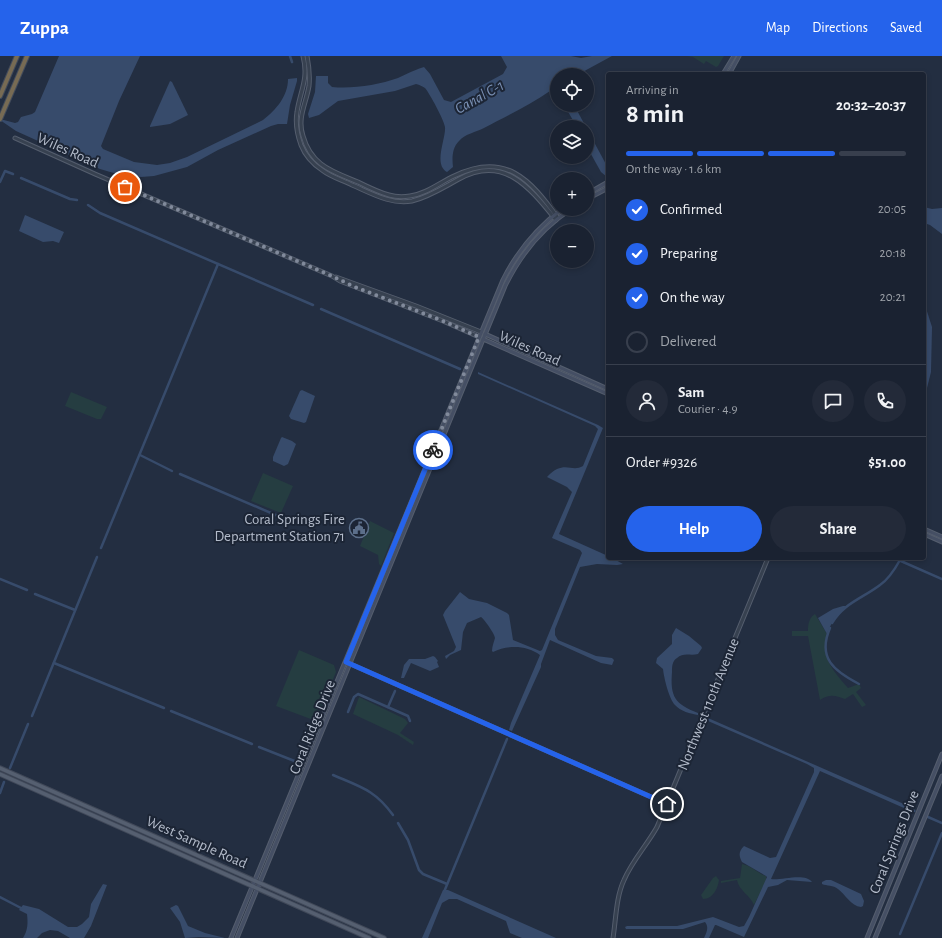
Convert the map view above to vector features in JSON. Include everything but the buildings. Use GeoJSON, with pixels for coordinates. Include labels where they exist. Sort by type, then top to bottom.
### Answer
{"type":"FeatureCollection","features":[{"type":"Feature","properties":{"kind":"highway"},"geometry":{"type":"LineString","coordinates":[[0,96],[17,56]]}},
{"type":"Feature","properties":{"kind":"highway"},"geometry":{"type":"LineString","coordinates":[[0,119],[27,56]]}},
{"type":"Feature","properties":{"kind":"main road"},"geometry":{"type":"LineString","coordinates":[[724,72],[734,56]]}},
{"type":"Feature","properties":{"kind":"main road"},"geometry":{"type":"LineString","coordinates":[[730,72],[740,56]]}},
{"type":"Feature","properties":{"kind":"main road"},"geometry":{"type":"LineString","coordinates":[[594,190],[606,183]]}},
{"type":"Feature","properties":{"kind":"main road"},"geometry":{"type":"LineString","coordinates":[[594,195],[606,189]]}},
{"type":"Feature","properties":{"kind":"main road","name":"Coral Ridge Drive"},"geometry":{"type":"LineString","coordinates":[[231,938],[503,280],[514,260],[531,238],[553,216]]}},
{"type":"Feature","properties":{"kind":"main road","name":"Coral Ridge Drive"},"geometry":{"type":"LineString","coordinates":[[237,938],[505,286],[516,266],[533,242],[561,216]]}},
{"type":"Feature","properties":{"kind":"main road","name":"Wiles Road"},"geometry":{"type":"LineString","coordinates":[[481,332],[606,388]]}},
{"type":"Feature","properties":{"kind":"main road","name":"Wiles Road"},"geometry":{"type":"LineString","coordinates":[[479,337],[606,393]]}},
{"type":"Feature","properties":{"kind":"main road"},"geometry":{"type":"LineString","coordinates":[[926,530],[942,537]]}},
{"type":"Feature","properties":{"kind":"main road"},"geometry":{"type":"LineString","coordinates":[[926,535],[942,542]]}},
{"type":"Feature","properties":{"kind":"main road"},"geometry":{"type":"LineString","coordinates":[[319,726],[320,736]]}},
{"type":"Feature","properties":{"kind":"main road","name":"Coral Springs Drive"},"geometry":{"type":"LineString","coordinates":[[867,938],[942,754]]}},
{"type":"Feature","properties":{"kind":"main road","name":"West Sample Road"},"geometry":{"type":"LineString","coordinates":[[0,768],[384,938]]}},
{"type":"Feature","properties":{"kind":"main road","name":"West Sample Road"},"geometry":{"type":"LineString","coordinates":[[0,774],[369,938]]}},
{"type":"Feature","properties":{"kind":"main road","name":"Coral Springs Drive"},"geometry":{"type":"LineString","coordinates":[[875,938],[942,776]]}},
{"type":"Feature","properties":{"kind":"street"},"geometry":{"type":"LineString","coordinates":[[303,56],[305,72],[304,83],[297,112],[296,130],[304,151],[320,170],[377,196],[402,202],[422,198],[467,175],[483,171],[502,172],[518,179],[528,187],[550,211]]}},
{"type":"Feature","properties":{"kind":"street"},"geometry":{"type":"LineString","coordinates":[[307,56],[310,66],[309,81],[302,110],[301,130],[310,151],[316,160],[326,168],[384,193],[397,196],[406,196],[427,191],[459,173],[477,168],[504,168],[516,173],[531,184],[550,210]]}},
{"type":"Feature","properties":{"kind":"street","name":"Wiles Road"},"geometry":{"type":"LineString","coordinates":[[15,138],[350,285],[443,321],[479,337]]}},
{"type":"Feature","properties":{"kind":"street","name":"Wiles Road"},"geometry":{"type":"LineString","coordinates":[[332,276],[401,300],[481,332]]}},
{"type":"Feature","properties":{"kind":"street","name":"Northwest 110th Avenue"},"geometry":{"type":"LineString","coordinates":[[613,938],[622,884],[631,866],[650,839],[667,804],[767,560]]}},
{"type":"Feature","properties":{"kind":"street"},"geometry":{"type":"LineString","coordinates":[[346,662],[667,804]]}},
{"type":"Feature","properties":{"kind":"green space"},"geometry":{"type":"Polygon","coordinates":[[[687,56],[724,56],[716,67],[706,61],[704,64],[693,57],[687,56]]]}},
{"type":"Feature","properties":{"kind":"green space"},"geometry":{"type":"Polygon","coordinates":[[[71,392],[107,407],[101,419],[97,419],[65,406],[71,392]]]}},
{"type":"Feature","properties":{"kind":"green space"},"geometry":{"type":"Polygon","coordinates":[[[263,473],[293,486],[281,513],[251,501],[263,473]]]}},
{"type":"Feature","properties":{"kind":"green space"},"geometry":{"type":"Polygon","coordinates":[[[370,521],[394,533],[381,566],[379,564],[378,555],[360,546],[370,521]]]}},
{"type":"Feature","properties":{"kind":"green space"},"geometry":{"type":"Polygon","coordinates":[[[815,614],[827,634],[825,650],[833,670],[848,688],[859,684],[861,688],[856,692],[866,705],[862,707],[853,694],[845,699],[832,696],[820,700],[808,636],[792,636],[792,631],[808,631],[809,621],[815,614]]]}},
{"type":"Feature","properties":{"kind":"green space"},"geometry":{"type":"Polygon","coordinates":[[[299,650],[334,665],[336,672],[316,721],[276,706],[299,650]]]}},
{"type":"Feature","properties":{"kind":"green space"},"geometry":{"type":"Polygon","coordinates":[[[359,697],[405,719],[408,723],[400,733],[414,742],[413,745],[398,735],[353,714],[359,697]]]}},
{"type":"Feature","properties":{"kind":"green space"},"geometry":{"type":"Polygon","coordinates":[[[742,864],[749,866],[766,876],[766,881],[754,905],[740,887],[737,880],[721,883],[721,881],[740,878],[742,864]]]}},
{"type":"Feature","properties":{"kind":"green space"},"geometry":{"type":"Polygon","coordinates":[[[716,876],[719,880],[716,890],[710,897],[703,899],[701,895],[716,876]]]}},
{"type":"Feature","properties":{"kind":"water"},"geometry":{"type":"Polygon","coordinates":[[[59,56],[140,56],[119,101],[101,146],[103,149],[134,162],[157,165],[170,163],[187,157],[263,120],[272,112],[284,97],[288,79],[297,78],[297,81],[290,105],[287,124],[271,126],[218,150],[187,167],[154,176],[124,176],[100,169],[16,131],[0,120],[15,123],[18,122],[21,117],[35,112],[59,56]]]}},
{"type":"Feature","properties":{"kind":"water","name":"Canal C-1"},"geometry":{"type":"Polygon","coordinates":[[[501,56],[571,56],[581,58],[592,56],[612,56],[590,68],[550,68],[550,91],[517,111],[464,137],[455,147],[453,167],[447,172],[443,168],[440,157],[445,127],[427,91],[420,85],[416,84],[395,91],[338,101],[319,115],[309,118],[308,114],[315,92],[316,76],[328,76],[328,83],[332,87],[357,87],[398,78],[424,67],[430,74],[444,100],[451,102],[503,74],[507,67],[501,56]]]}},
{"type":"Feature","properties":{"kind":"water"},"geometry":{"type":"Polygon","coordinates":[[[170,81],[172,82],[188,115],[170,124],[150,127],[150,126],[170,81]]]}},
{"type":"Feature","properties":{"kind":"water"},"geometry":{"type":"Polygon","coordinates":[[[568,112],[578,112],[582,120],[573,120],[568,112]]]}},
{"type":"Feature","properties":{"kind":"water"},"geometry":{"type":"Polygon","coordinates":[[[594,142],[606,164],[606,176],[601,172],[594,160],[594,142]]]}},
{"type":"Feature","properties":{"kind":"water"},"geometry":{"type":"Polygon","coordinates":[[[926,208],[932,209],[942,208],[942,234],[926,224],[926,208]]]}},
{"type":"Feature","properties":{"kind":"water"},"geometry":{"type":"Polygon","coordinates":[[[25,215],[64,232],[59,243],[53,241],[43,242],[19,231],[25,215]]]}},
{"type":"Feature","properties":{"kind":"water"},"geometry":{"type":"Polygon","coordinates":[[[926,308],[932,327],[931,372],[927,388],[926,308]]]}},
{"type":"Feature","properties":{"kind":"water"},"geometry":{"type":"Polygon","coordinates":[[[478,372],[603,428],[559,534],[606,555],[606,560],[616,560],[623,564],[597,564],[580,567],[555,629],[555,635],[558,640],[596,656],[612,658],[614,660],[612,665],[601,663],[550,640],[541,667],[512,731],[509,730],[511,723],[540,655],[529,649],[517,647],[505,648],[493,652],[492,649],[495,636],[481,617],[467,623],[463,632],[461,650],[450,655],[446,659],[445,656],[454,651],[456,647],[443,615],[460,592],[469,599],[487,603],[507,613],[509,615],[513,640],[540,651],[542,650],[582,553],[580,550],[552,538],[572,492],[567,487],[547,477],[563,467],[579,468],[583,466],[598,429],[595,426],[478,374],[478,372]]]}},
{"type":"Feature","properties":{"kind":"water"},"geometry":{"type":"Polygon","coordinates":[[[302,390],[315,396],[306,422],[304,423],[291,419],[289,416],[300,391],[302,390]]]}},
{"type":"Feature","properties":{"kind":"water"},"geometry":{"type":"Polygon","coordinates":[[[282,437],[296,444],[288,464],[284,466],[273,461],[273,457],[282,437]]]}},
{"type":"Feature","properties":{"kind":"water"},"geometry":{"type":"Polygon","coordinates":[[[847,606],[835,618],[827,634],[818,618],[833,609],[847,606]]]}},
{"type":"Feature","properties":{"kind":"water"},"geometry":{"type":"Polygon","coordinates":[[[676,628],[689,636],[702,648],[698,654],[679,656],[675,659],[672,668],[673,694],[679,703],[698,713],[698,715],[683,711],[675,705],[669,693],[663,669],[656,663],[657,658],[672,644],[672,635],[676,628]]]}},
{"type":"Feature","properties":{"kind":"water"},"geometry":{"type":"Polygon","coordinates":[[[433,656],[438,661],[439,667],[430,671],[411,663],[404,678],[401,678],[404,665],[409,659],[425,659],[433,656]]]}},
{"type":"Feature","properties":{"kind":"water"},"geometry":{"type":"Polygon","coordinates":[[[708,718],[913,808],[916,811],[913,812],[820,771],[771,879],[798,877],[809,879],[812,882],[787,880],[778,885],[768,887],[744,937],[715,925],[709,938],[704,938],[707,930],[705,922],[683,929],[626,929],[625,927],[627,926],[677,926],[713,917],[739,927],[744,926],[767,877],[742,862],[740,852],[744,846],[770,858],[776,857],[814,772],[814,768],[807,764],[708,721],[708,718]]]}},
{"type":"Feature","properties":{"kind":"water"},"geometry":{"type":"Polygon","coordinates":[[[831,880],[861,894],[864,901],[863,906],[857,906],[848,900],[841,891],[836,888],[822,884],[822,882],[831,880]]]}},
{"type":"Feature","properties":{"kind":"water"},"geometry":{"type":"Polygon","coordinates":[[[103,884],[107,885],[91,926],[84,938],[70,938],[58,931],[50,930],[42,933],[37,938],[23,938],[27,929],[28,920],[27,914],[19,910],[23,905],[39,909],[68,927],[77,927],[89,917],[91,904],[103,884]]]}},
{"type":"Feature","properties":{"kind":"water"},"geometry":{"type":"Polygon","coordinates":[[[443,890],[448,890],[556,938],[522,938],[510,933],[506,921],[457,899],[449,899],[442,903],[428,938],[422,938],[443,890]]]}},
{"type":"Feature","properties":{"kind":"water"},"geometry":{"type":"Polygon","coordinates":[[[176,905],[178,906],[188,926],[205,933],[225,938],[185,938],[180,922],[170,908],[176,905]]]}},
{"type":"Feature","properties":{"kind":"waterway"},"geometry":{"type":"LineString","coordinates":[[290,56],[292,62]]}},
{"type":"Feature","properties":{"kind":"waterway"},"geometry":{"type":"LineString","coordinates":[[0,182],[5,171],[13,174]]}},
{"type":"Feature","properties":{"kind":"waterway"},"geometry":{"type":"LineString","coordinates":[[21,178],[70,199],[77,200]]}},
{"type":"Feature","properties":{"kind":"waterway"},"geometry":{"type":"LineString","coordinates":[[88,205],[100,213],[313,305]]}},
{"type":"Feature","properties":{"kind":"waterway"},"geometry":{"type":"LineString","coordinates":[[101,548],[218,264]]}},
{"type":"Feature","properties":{"kind":"waterway"},"geometry":{"type":"LineString","coordinates":[[321,309],[460,369]]}},
{"type":"Feature","properties":{"kind":"waterway"},"geometry":{"type":"LineString","coordinates":[[140,455],[172,471]]}},
{"type":"Feature","properties":{"kind":"waterway"},"geometry":{"type":"LineString","coordinates":[[180,474],[285,519]]}},
{"type":"Feature","properties":{"kind":"waterway"},"geometry":{"type":"LineString","coordinates":[[32,716],[97,557]]}},
{"type":"Feature","properties":{"kind":"waterway"},"geometry":{"type":"LineString","coordinates":[[899,560],[942,579]]}},
{"type":"Feature","properties":{"kind":"waterway"},"geometry":{"type":"LineString","coordinates":[[832,623],[842,610],[883,583],[900,560]]}},
{"type":"Feature","properties":{"kind":"waterway"},"geometry":{"type":"LineString","coordinates":[[0,579],[27,590]]}},
{"type":"Feature","properties":{"kind":"waterway"},"geometry":{"type":"LineString","coordinates":[[35,594],[75,610]]}},
{"type":"Feature","properties":{"kind":"waterway"},"geometry":{"type":"LineString","coordinates":[[830,628],[826,638],[827,655],[830,662],[842,674],[859,684]]}},
{"type":"Feature","properties":{"kind":"waterway"},"geometry":{"type":"LineString","coordinates":[[54,663],[164,708]]}},
{"type":"Feature","properties":{"kind":"waterway"},"geometry":{"type":"LineString","coordinates":[[388,707],[395,691]]}},
{"type":"Feature","properties":{"kind":"waterway"},"geometry":{"type":"LineString","coordinates":[[348,712],[354,697],[358,694],[408,716],[410,721]]}},
{"type":"Feature","properties":{"kind":"waterway"},"geometry":{"type":"LineString","coordinates":[[171,711],[252,744]]}},
{"type":"Feature","properties":{"kind":"waterway"},"geometry":{"type":"LineString","coordinates":[[10,768],[28,724]]}},
{"type":"Feature","properties":{"kind":"waterway"},"geometry":{"type":"LineString","coordinates":[[444,892],[507,739]]}},
{"type":"Feature","properties":{"kind":"waterway"},"geometry":{"type":"LineString","coordinates":[[259,747],[297,762]]}},
{"type":"Feature","properties":{"kind":"waterway"},"geometry":{"type":"LineString","coordinates":[[333,775],[367,790],[380,800],[393,815]]}},
{"type":"Feature","properties":{"kind":"waterway"},"geometry":{"type":"LineString","coordinates":[[0,793],[4,782]]}},
{"type":"Feature","properties":{"kind":"waterway"},"geometry":{"type":"LineString","coordinates":[[928,817],[942,823]]}},
{"type":"Feature","properties":{"kind":"waterway"},"geometry":{"type":"LineString","coordinates":[[398,823],[408,840],[419,870],[423,874],[447,884]]}},
{"type":"Feature","properties":{"kind":"waterway"},"geometry":{"type":"LineString","coordinates":[[900,934],[942,833]]}},
{"type":"Feature","properties":{"kind":"waterway"},"geometry":{"type":"LineString","coordinates":[[0,897],[21,908]]}},
{"type":"Feature","properties":{"kind":"way so far"},"geometry":{"type":"LineString","coordinates":[[125,187],[332,276],[340,281],[443,321],[479,337],[433,450]]}},
{"type":"Feature","properties":{"kind":"place","name":"Coral Springs Fire Department Station 71"},"geometry":{"type":"Point","coordinates":[359,528]}},
{"type":"Feature","properties":{"kind":"route"},"geometry":{"type":"LineString","coordinates":[[433,450],[346,662],[667,804]]}}]}
